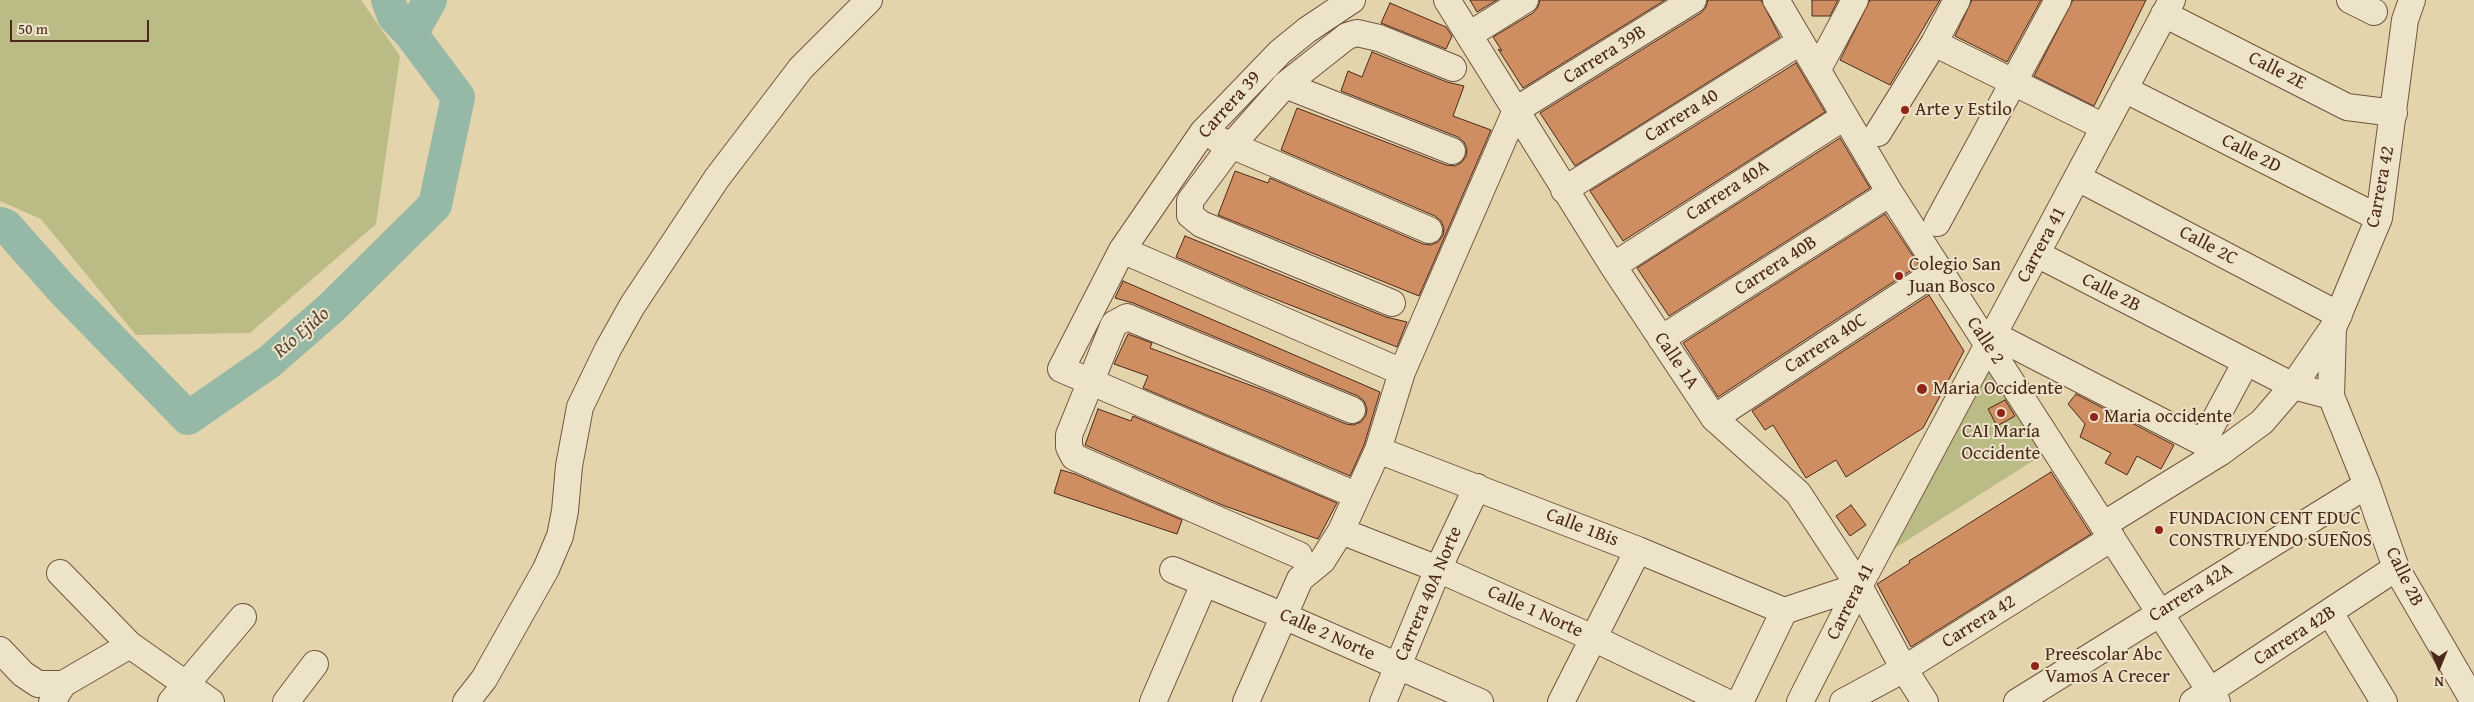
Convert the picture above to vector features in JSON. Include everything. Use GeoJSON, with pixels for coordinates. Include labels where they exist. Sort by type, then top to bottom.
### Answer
{"type":"FeatureCollection","features":[{"type":"Feature","properties":{"kind":"street"},"geometry":{"type":"LineString","coordinates":[[466,702],[484,679],[546,569],[560,536],[569,466],[580,407],[632,306],[717,178],[801,68],[869,0]]}},
{"type":"Feature","properties":{"kind":"street","name":"Carrera 39"},"geometry":{"type":"LineString","coordinates":[[1091,381],[1061,369],[1128,242],[1203,132],[1227,104],[1280,52],[1352,0]]}},
{"type":"Feature","properties":{"kind":"street","name":"Calle 1A"},"geometry":{"type":"LineString","coordinates":[[1447,0],[1564,190],[1714,418],[1798,492],[1859,586],[1904,669],[1925,702]]}},
{"type":"Feature","properties":{"kind":"street"},"geometry":{"type":"LineString","coordinates":[[1469,35],[1525,0]]}},
{"type":"Feature","properties":{"kind":"street","name":"Carrera 39B"},"geometry":{"type":"LineString","coordinates":[[1516,110],[1693,0]]}},
{"type":"Feature","properties":{"kind":"street","name":"Calle 2"},"geometry":{"type":"LineString","coordinates":[[1776,0],[1890,193],[1939,270],[1991,340],[2160,613],[2207,698]]}},
{"type":"Feature","properties":{"kind":"street"},"geometry":{"type":"LineString","coordinates":[[1818,69],[1855,0]]}},
{"type":"Feature","properties":{"kind":"street"},"geometry":{"type":"LineString","coordinates":[[1878,134],[1934,43],[1957,0]]}},
{"type":"Feature","properties":{"kind":"street"},"geometry":{"type":"LineString","coordinates":[[1937,223],[2058,0]]}},
{"type":"Feature","properties":{"kind":"street"},"geometry":{"type":"LineString","coordinates":[[2350,0],[2374,12]]}},
{"type":"Feature","properties":{"kind":"street","name":"Carrera 42"},"geometry":{"type":"LineString","coordinates":[[1843,702],[1904,669],[2108,531],[2212,447],[2262,422],[2292,386],[2336,322],[2379,218],[2405,20],[2412,0]]}},
{"type":"Feature","properties":{"kind":"street","name":"Calle 2E"},"geometry":{"type":"LineString","coordinates":[[2168,7],[2347,107],[2394,113]]}},
{"type":"Feature","properties":{"kind":"street","name":"Carrera 41"},"geometry":{"type":"LineString","coordinates":[[1800,702],[1859,586],[2168,7]]}},
{"type":"Feature","properties":{"kind":"street"},"geometry":{"type":"LineString","coordinates":[[1392,303],[1201,224],[1193,218],[1188,210],[1190,201],[1231,146],[1285,85],[1338,41],[1357,33],[1379,38],[1454,68]]}},
{"type":"Feature","properties":{"kind":"street","name":"Carrera 40"},"geometry":{"type":"LineString","coordinates":[[1564,190],[1800,42]]}},
{"type":"Feature","properties":{"kind":"street"},"geometry":{"type":"LineString","coordinates":[[1934,43],[2104,127]]}},
{"type":"Feature","properties":{"kind":"street"},"geometry":{"type":"LineString","coordinates":[[1285,85],[1452,152]]}},
{"type":"Feature","properties":{"kind":"street","name":"Calle 2D"},"geometry":{"type":"LineString","coordinates":[[2124,90],[2379,218]]}},
{"type":"Feature","properties":{"kind":"street"},"geometry":{"type":"LineString","coordinates":[[1254,700],[1284,616],[1300,579],[1322,561],[1341,531],[1378,450],[1402,372],[1516,110]]}},
{"type":"Feature","properties":{"kind":"street","name":"Carrera 40A"},"geometry":{"type":"LineString","coordinates":[[1613,266],[1844,117]]}},
{"type":"Feature","properties":{"kind":"street"},"geometry":{"type":"LineString","coordinates":[[1203,132],[1231,146],[1429,230]]}},
{"type":"Feature","properties":{"kind":"street","name":"Calle 2C"},"geometry":{"type":"LineString","coordinates":[[2078,178],[2336,322]]}},
{"type":"Feature","properties":{"kind":"street","name":"Carrera 40B"},"geometry":{"type":"LineString","coordinates":[[1661,339],[1890,193]]}},
{"type":"Feature","properties":{"kind":"street"},"geometry":{"type":"LineString","coordinates":[[1128,242],[1402,372]]}},
{"type":"Feature","properties":{"kind":"street","name":"Calle 2B"},"geometry":{"type":"LineString","coordinates":[[2037,254],[2292,386]]}},
{"type":"Feature","properties":{"kind":"street","name":"Carrera 40C"},"geometry":{"type":"LineString","coordinates":[[1714,418],[1939,270]]}},
{"type":"Feature","properties":{"kind":"street"},"geometry":{"type":"LineString","coordinates":[[1299,555],[1074,457],[1069,447],[1069,435],[1114,324],[1127,317],[1352,410]]}},
{"type":"Feature","properties":{"kind":"street","name":"Calle 2B"},"geometry":{"type":"LineString","coordinates":[[2336,322],[2331,396],[2367,486],[2396,568],[2474,702]]}},
{"type":"Feature","properties":{"kind":"street"},"geometry":{"type":"LineString","coordinates":[[1991,340],[2212,447],[2246,362]]}},
{"type":"Feature","properties":{"kind":"street"},"geometry":{"type":"LineString","coordinates":[[1091,381],[1344,490]]}},
{"type":"Feature","properties":{"kind":"street"},"geometry":{"type":"LineString","coordinates":[[2292,386],[2331,396]]}},
{"type":"Feature","properties":{"kind":"street","name":"Calle 1Bis"},"geometry":{"type":"LineString","coordinates":[[1378,450],[1638,550],[1784,611]]}},
{"type":"Feature","properties":{"kind":"street","name":"Carrera 42A"},"geometry":{"type":"LineString","coordinates":[[2016,702],[2367,486]]}},
{"type":"Feature","properties":{"kind":"street","name":"Carrera 40A Norte"},"geometry":{"type":"LineString","coordinates":[[1383,702],[1438,569],[1477,487]]}},
{"type":"Feature","properties":{"kind":"street","name":"Calle 1 Norte"},"geometry":{"type":"LineString","coordinates":[[1341,531],[1438,569],[1593,638],[1726,702]]}},
{"type":"Feature","properties":{"kind":"street"},"geometry":{"type":"LineString","coordinates":[[1561,702],[1638,550]]}},
{"type":"Feature","properties":{"kind":"street","name":"Carrera 42B"},"geometry":{"type":"LineString","coordinates":[[2207,698],[2396,568]]}},
{"type":"Feature","properties":{"kind":"street","name":"Calle 2 Norte"},"geometry":{"type":"LineString","coordinates":[[1173,570],[1284,616],[1480,702]]}},
{"type":"Feature","properties":{"kind":"street"},"geometry":{"type":"LineString","coordinates":[[60,573],[178,692],[211,702]]}},
{"type":"Feature","properties":{"kind":"street"},"geometry":{"type":"LineString","coordinates":[[1153,702],[1204,584]]}},
{"type":"Feature","properties":{"kind":"street"},"geometry":{"type":"LineString","coordinates":[[1740,702],[1784,611],[1859,586]]}},
{"type":"Feature","properties":{"kind":"street"},"geometry":{"type":"LineString","coordinates":[[2330,613],[2376,699]]}},
{"type":"Feature","properties":{"kind":"street"},"geometry":{"type":"LineString","coordinates":[[178,692],[243,617]]}},
{"type":"Feature","properties":{"kind":"street"},"geometry":{"type":"LineString","coordinates":[[0,650],[23,674],[38,684],[58,693],[130,645]]}},
{"type":"Feature","properties":{"kind":"street"},"geometry":{"type":"LineString","coordinates":[[286,702],[315,664]]}},
{"type":"Feature","properties":{"kind":"green space"},"geometry":{"type":"Polygon","coordinates":[[[0,0],[361,0],[400,56],[376,224],[250,333],[136,335],[41,219],[0,201],[0,0]]]}},
{"type":"Feature","properties":{"kind":"green space"},"geometry":{"type":"Polygon","coordinates":[[[1989,364],[2044,454],[1895,548],[1989,364]]]}},
{"type":"Feature","properties":{"kind":"building"},"geometry":{"type":"Polygon","coordinates":[[[1470,0],[1497,0],[1477,12],[1470,0]]]}},
{"type":"Feature","properties":{"kind":"building"},"geometry":{"type":"Polygon","coordinates":[[[1540,0],[1665,0],[1523,88],[1498,49],[1502,51],[1493,37],[1533,13],[1538,7],[1540,0]]]}},
{"type":"Feature","properties":{"kind":"building"},"geometry":{"type":"Polygon","coordinates":[[[1708,0],[1761,0],[1780,37],[1575,166],[1540,113],[1701,13],[1706,7],[1708,0]]]}},
{"type":"Feature","properties":{"kind":"building"},"geometry":{"type":"Polygon","coordinates":[[[1812,0],[1838,0],[1830,16],[1812,16],[1812,0]]]}},
{"type":"Feature","properties":{"kind":"building"},"geometry":{"type":"Polygon","coordinates":[[[1870,0],[1940,0],[1890,85],[1840,60],[1870,0]]]}},
{"type":"Feature","properties":{"kind":"building"},"geometry":{"type":"Polygon","coordinates":[[[1972,0],[2041,0],[2007,62],[1955,36],[1972,0]]]}},
{"type":"Feature","properties":{"kind":"building"},"geometry":{"type":"Polygon","coordinates":[[[2073,0],[2146,0],[2094,106],[2034,76],[2073,0]]]}},
{"type":"Feature","properties":{"kind":"building"},"geometry":{"type":"Polygon","coordinates":[[[1390,3],[1446,27],[1452,36],[1446,49],[1381,23],[1390,3]]]}},
{"type":"Feature","properties":{"kind":"building"},"geometry":{"type":"Polygon","coordinates":[[[1372,52],[1447,82],[1464,86],[1453,116],[1491,130],[1419,296],[1218,215],[1235,171],[1268,183],[1270,178],[1423,244],[1431,245],[1438,242],[1443,235],[1444,228],[1441,221],[1435,216],[1281,150],[1297,108],[1446,165],[1455,166],[1462,162],[1466,156],[1467,149],[1464,142],[1458,137],[1341,91],[1348,71],[1362,77],[1372,52]]]}},
{"type":"Feature","properties":{"kind":"building"},"geometry":{"type":"Polygon","coordinates":[[[1796,63],[1825,112],[1623,241],[1590,191],[1796,63]]]}},
{"type":"Feature","properties":{"kind":"building"},"geometry":{"type":"Polygon","coordinates":[[[1840,138],[1870,188],[1669,316],[1637,268],[1840,138]]]}},
{"type":"Feature","properties":{"kind":"building"},"geometry":{"type":"Polygon","coordinates":[[[1885,214],[1919,265],[1718,397],[1683,343],[1885,214]]]}},
{"type":"Feature","properties":{"kind":"building"},"geometry":{"type":"Polygon","coordinates":[[[1185,236],[1386,317],[1407,322],[1397,347],[1252,290],[1176,257],[1185,236]]]}},
{"type":"Feature","properties":{"kind":"building"},"geometry":{"type":"Polygon","coordinates":[[[1123,281],[1380,392],[1364,445],[1350,476],[1143,388],[1148,376],[1114,364],[1128,334],[1152,343],[1150,348],[1266,391],[1346,424],[1353,425],[1361,422],[1366,415],[1367,409],[1364,401],[1358,396],[1133,303],[1115,298],[1123,281]]]}},
{"type":"Feature","properties":{"kind":"building"},"geometry":{"type":"Polygon","coordinates":[[[1929,295],[1964,351],[1923,428],[1846,477],[1836,460],[1806,478],[1773,425],[1765,430],[1752,411],[1929,295]]]}},
{"type":"Feature","properties":{"kind":"building"},"geometry":{"type":"Polygon","coordinates":[[[2076,394],[2174,445],[2161,469],[2137,456],[2127,475],[2105,463],[2111,453],[2080,437],[2085,424],[2068,404],[2076,394]]]}},
{"type":"Feature","properties":{"kind":"building","name":"CAI María Occidente"},"geometry":{"type":"Polygon","coordinates":[[[2005,400],[2015,416],[1997,426],[1988,409],[2005,400]]]}},
{"type":"Feature","properties":{"kind":"building"},"geometry":{"type":"Polygon","coordinates":[[[1098,409],[1131,421],[1133,416],[1337,503],[1318,539],[1222,505],[1085,445],[1098,409]]]}},
{"type":"Feature","properties":{"kind":"building"},"geometry":{"type":"Polygon","coordinates":[[[1061,470],[1075,474],[1182,520],[1177,534],[1054,493],[1061,470]]]}},
{"type":"Feature","properties":{"kind":"building"},"geometry":{"type":"Polygon","coordinates":[[[2051,472],[2091,534],[1911,647],[1877,584],[1910,563],[1909,561],[2051,472]]]}},
{"type":"Feature","properties":{"kind":"building"},"geometry":{"type":"Polygon","coordinates":[[[1851,505],[1866,525],[1850,536],[1836,516],[1851,505]]]}},
{"type":"Feature","properties":{"kind":"waterway","name":"Río Ejido"},"geometry":{"type":"LineString","coordinates":[[0,224],[6,226],[62,289],[188,418],[269,362],[331,308],[435,205],[458,97],[411,34],[394,16],[388,0]]}},
{"type":"Feature","properties":{"kind":"waterway","name":"Río Ejido"},"geometry":{"type":"LineString","coordinates":[[411,34],[430,0]]}},
{"type":"Feature","properties":{"kind":"place","name":"Arte y Estilo"},"geometry":{"type":"Point","coordinates":[1905,110]}},
{"type":"Feature","properties":{"kind":"place","name":"Colegio San Juan Bosco"},"geometry":{"type":"Point","coordinates":[1899,276]}},
{"type":"Feature","properties":{"kind":"place","name":"Maria Occidente"},"geometry":{"type":"Point","coordinates":[1922,389]}},
{"type":"Feature","properties":{"kind":"place","name":"CAI María Occidente"},"geometry":{"type":"Point","coordinates":[2001,413]}},
{"type":"Feature","properties":{"kind":"place","name":"Maria occidente"},"geometry":{"type":"Point","coordinates":[2094,417]}},
{"type":"Feature","properties":{"kind":"place","name":"FUNDACION CENT EDUC CONSTRUYENDO SUEÑOS"},"geometry":{"type":"Point","coordinates":[2159,530]}},
{"type":"Feature","properties":{"kind":"place","name":"Preescolar Abc Vamos A Crecer"},"geometry":{"type":"Point","coordinates":[2035,666]}}]}
